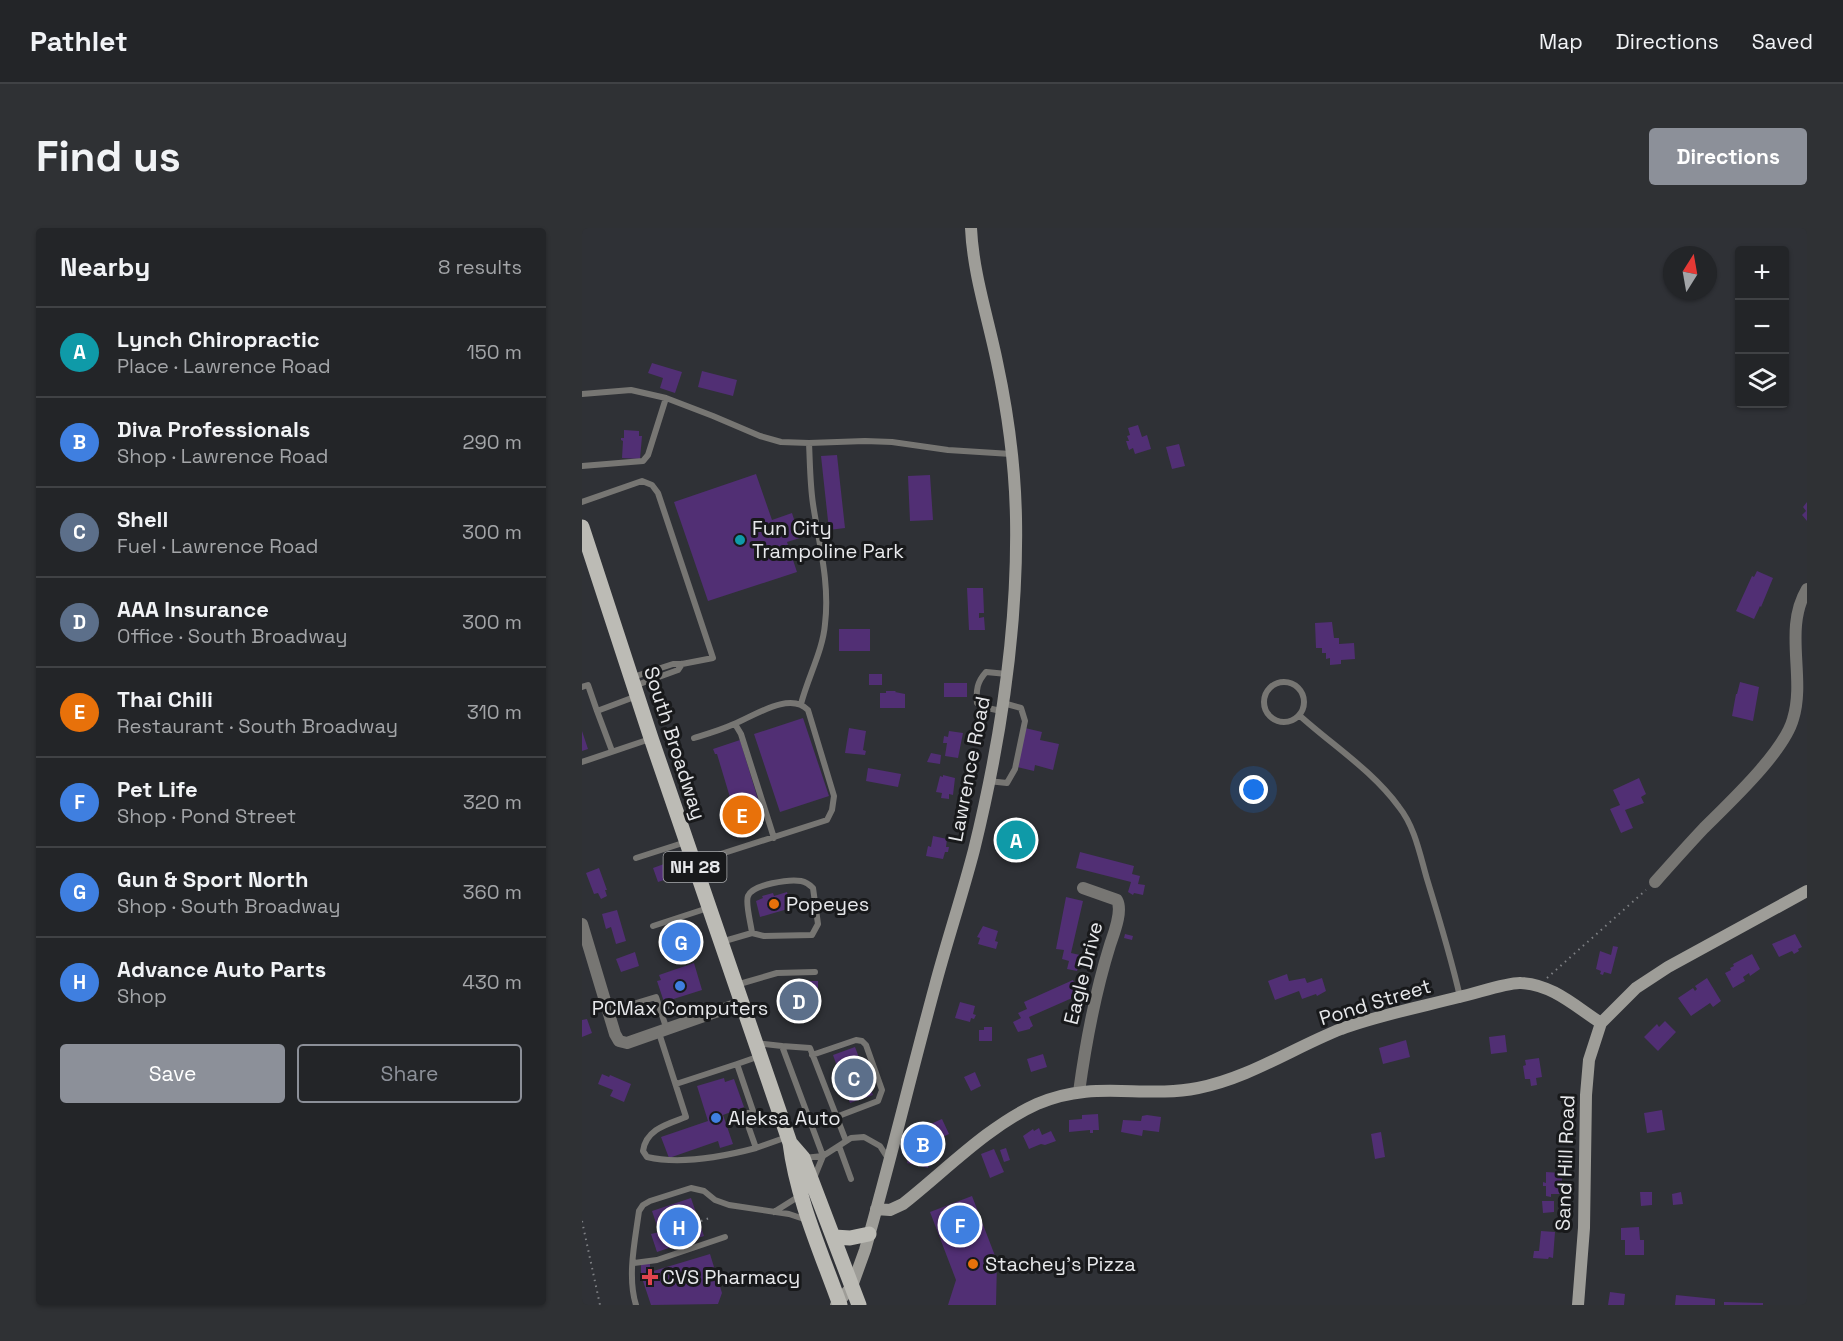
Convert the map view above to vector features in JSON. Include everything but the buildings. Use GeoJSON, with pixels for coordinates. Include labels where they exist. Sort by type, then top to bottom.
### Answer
{"type":"FeatureCollection","features":[{"type":"Feature","properties":{"kind":"main road","name":"South Broadway"},"geometry":{"type":"LineString","coordinates":[[582,527],[591,564],[789,1140],[801,1194],[838,1304]]}},
{"type":"Feature","properties":{"kind":"main road","name":"South Broadway"},"geometry":{"type":"LineString","coordinates":[[789,1140],[803,1158],[859,1305]]}},
{"type":"Feature","properties":{"kind":"main road"},"geometry":{"type":"LineString","coordinates":[[834,1237],[850,1238],[869,1234]]}},
{"type":"Feature","properties":{"kind":"street","name":"Lawrence Road"},"geometry":{"type":"LineString","coordinates":[[838,1304],[852,1286],[869,1234],[935,984],[972,858],[1007,674],[1016,567],[1015,489],[1002,387],[980,286],[971,228]]}},
{"type":"Feature","properties":{"kind":"street"},"geometry":{"type":"LineString","coordinates":[[1654,882],[1747,784],[1788,734],[1798,696],[1796,619],[1807,589]]}},
{"type":"Feature","properties":{"kind":"street","name":"Eagle Drive"},"geometry":{"type":"LineString","coordinates":[[1078,1092],[1088,1025],[1115,931],[1119,904],[1117,900],[1083,888]]}},
{"type":"Feature","properties":{"kind":"street"},"geometry":{"type":"LineString","coordinates":[[1601,1023],[1636,988],[1668,967],[1807,891]]}},
{"type":"Feature","properties":{"kind":"street"},"geometry":{"type":"LineString","coordinates":[[582,924],[619,1041],[627,1043],[741,1003]]}},
{"type":"Feature","properties":{"kind":"street","name":"Pond Street"},"geometry":{"type":"LineString","coordinates":[[876,1209],[890,1210],[903,1204],[990,1133],[1035,1105],[1060,1095],[1096,1090],[1173,1091],[1215,1084],[1247,1073],[1366,1020],[1520,982],[1555,992],[1601,1023]]}},
{"type":"Feature","properties":{"kind":"street","name":"Sand Hill Road"},"geometry":{"type":"LineString","coordinates":[[1578,1305],[1584,1228],[1586,1095],[1589,1059],[1601,1023]]}},
{"type":"Feature","properties":{"kind":"lane"},"geometry":{"type":"LineString","coordinates":[[582,394],[631,390],[666,398],[760,436],[782,442],[809,444],[892,442],[948,450],[1011,454]]}},
{"type":"Feature","properties":{"kind":"lane"},"geometry":{"type":"LineString","coordinates":[[582,466],[643,460],[648,455],[666,398]]}},
{"type":"Feature","properties":{"kind":"lane"},"geometry":{"type":"LineString","coordinates":[[801,704],[825,627],[827,602],[813,501],[809,444]]}},
{"type":"Feature","properties":{"kind":"lane"},"geometry":{"type":"LineString","coordinates":[[582,502],[642,481],[652,485],[658,493],[713,658],[682,664],[678,670],[634,687],[597,711]]}},
{"type":"Feature","properties":{"kind":"lane"},"geometry":{"type":"LineString","coordinates":[[988,781],[1007,783],[1015,769],[1025,721],[1021,708],[983,707],[977,703],[976,691],[979,679],[986,672],[1007,674]]}},
{"type":"Feature","properties":{"kind":"lane"},"geometry":{"type":"LineString","coordinates":[[1280,682],[1293,684],[1298,688],[1304,700],[1299,715],[1284,721],[1272,717],[1264,701],[1269,689],[1280,682]]}},
{"type":"Feature","properties":{"kind":"lane"},"geometry":{"type":"LineString","coordinates":[[582,687],[588,686],[612,751]]}},
{"type":"Feature","properties":{"kind":"lane"},"geometry":{"type":"LineString","coordinates":[[693,862],[827,820],[832,810],[833,790],[808,710],[801,704],[789,703],[768,709],[735,724],[694,738]]}},
{"type":"Feature","properties":{"kind":"lane"},"geometry":{"type":"LineString","coordinates":[[1299,715],[1376,781],[1407,818],[1452,960],[1460,997]]}},
{"type":"Feature","properties":{"kind":"lane"},"geometry":{"type":"LineString","coordinates":[[735,724],[741,734],[774,838]]}},
{"type":"Feature","properties":{"kind":"lane"},"geometry":{"type":"LineString","coordinates":[[582,762],[651,738]]}},
{"type":"Feature","properties":{"kind":"lane"},"geometry":{"type":"LineString","coordinates":[[636,858],[686,842]]}},
{"type":"Feature","properties":{"kind":"lane"},"geometry":{"type":"LineString","coordinates":[[720,942],[752,933],[764,936],[812,935],[818,924],[813,888],[802,881],[790,880],[767,885],[751,892],[746,902],[752,933]]}},
{"type":"Feature","properties":{"kind":"lane"},"geometry":{"type":"LineString","coordinates":[[653,926],[708,908]]}},
{"type":"Feature","properties":{"kind":"lane"},"geometry":{"type":"LineString","coordinates":[[735,986],[777,973],[815,972]]}},
{"type":"Feature","properties":{"kind":"lane"},"geometry":{"type":"LineString","coordinates":[[623,1007],[656,997],[686,1117],[659,1128],[648,1136],[643,1151],[647,1157],[667,1162],[736,1153],[789,1140]]}},
{"type":"Feature","properties":{"kind":"lane"},"geometry":{"type":"LineString","coordinates":[[812,1055],[856,1040],[866,1045],[882,1090],[881,1095],[878,1101],[833,1114]]}},
{"type":"Feature","properties":{"kind":"lane"},"geometry":{"type":"LineString","coordinates":[[676,1084],[737,1064],[758,1049],[782,1046],[810,1048],[812,1064],[822,1090],[846,1141]]}},
{"type":"Feature","properties":{"kind":"lane"},"geometry":{"type":"LineString","coordinates":[[782,1046],[813,1120],[823,1156],[813,1183]]}},
{"type":"Feature","properties":{"kind":"lane"},"geometry":{"type":"LineString","coordinates":[[737,1064],[753,1111],[744,1114],[756,1148]]}},
{"type":"Feature","properties":{"kind":"lane"},"geometry":{"type":"LineString","coordinates":[[803,1158],[823,1156],[846,1141],[864,1137],[880,1146],[889,1160]]}},
{"type":"Feature","properties":{"kind":"lane"},"geometry":{"type":"LineString","coordinates":[[839,1146],[851,1179]]}},
{"type":"Feature","properties":{"kind":"lane"},"geometry":{"type":"LineString","coordinates":[[636,1305],[632,1292],[634,1263],[639,1211],[643,1205],[691,1188],[704,1191],[715,1200],[729,1205],[789,1214],[810,1221]]}},
{"type":"Feature","properties":{"kind":"lane"},"geometry":{"type":"LineString","coordinates":[[773,1212],[801,1194]]}},
{"type":"Feature","properties":{"kind":"lane"},"geometry":{"type":"LineString","coordinates":[[634,1263],[657,1260],[724,1237]]}},
{"type":"Feature","properties":{"kind":"path"},"geometry":{"type":"LineString","coordinates":[[1538,986],[1654,882]]}},
{"type":"Feature","properties":{"kind":"path"},"geometry":{"type":"LineString","coordinates":[[701,1221],[712,1217]]}},
{"type":"Feature","properties":{"kind":"path"},"geometry":{"type":"LineString","coordinates":[[582,1221],[600,1305]]}},
{"type":"Feature","properties":{"kind":"place","name":"Fun City Trampoline Park"},"geometry":{"type":"Point","coordinates":[740,540]}},
{"type":"Feature","properties":{"kind":"place","name":"Thai Chili"},"geometry":{"type":"Point","coordinates":[742,815]}},
{"type":"Feature","properties":{"kind":"place","name":"Lynch Chiropractic"},"geometry":{"type":"Point","coordinates":[1016,840]}},
{"type":"Feature","properties":{"kind":"place","name":"Popeyes"},"geometry":{"type":"Point","coordinates":[774,904]}},
{"type":"Feature","properties":{"kind":"place","name":"Gun & Sport North"},"geometry":{"type":"Point","coordinates":[681,942]}},
{"type":"Feature","properties":{"kind":"place","name":"PCMax Computers"},"geometry":{"type":"Point","coordinates":[680,986]}},
{"type":"Feature","properties":{"kind":"place","name":"AAA Insurance"},"geometry":{"type":"Point","coordinates":[799,1001]}},
{"type":"Feature","properties":{"kind":"place","name":"Shell"},"geometry":{"type":"Point","coordinates":[854,1078]}},
{"type":"Feature","properties":{"kind":"place","name":"Aleksa Auto"},"geometry":{"type":"Point","coordinates":[716,1118]}},
{"type":"Feature","properties":{"kind":"place","name":"Diva Professionals"},"geometry":{"type":"Point","coordinates":[923,1144]}},
{"type":"Feature","properties":{"kind":"place","name":"Pet Life"},"geometry":{"type":"Point","coordinates":[960,1225]}},
{"type":"Feature","properties":{"kind":"place","name":"Advance Auto Parts"},"geometry":{"type":"Point","coordinates":[679,1227]}},
{"type":"Feature","properties":{"kind":"place","name":"Stachey's Pizza"},"geometry":{"type":"Point","coordinates":[973,1264]}},
{"type":"Feature","properties":{"kind":"place","name":"CVS Pharmacy"},"geometry":{"type":"Point","coordinates":[650,1277]}}]}
